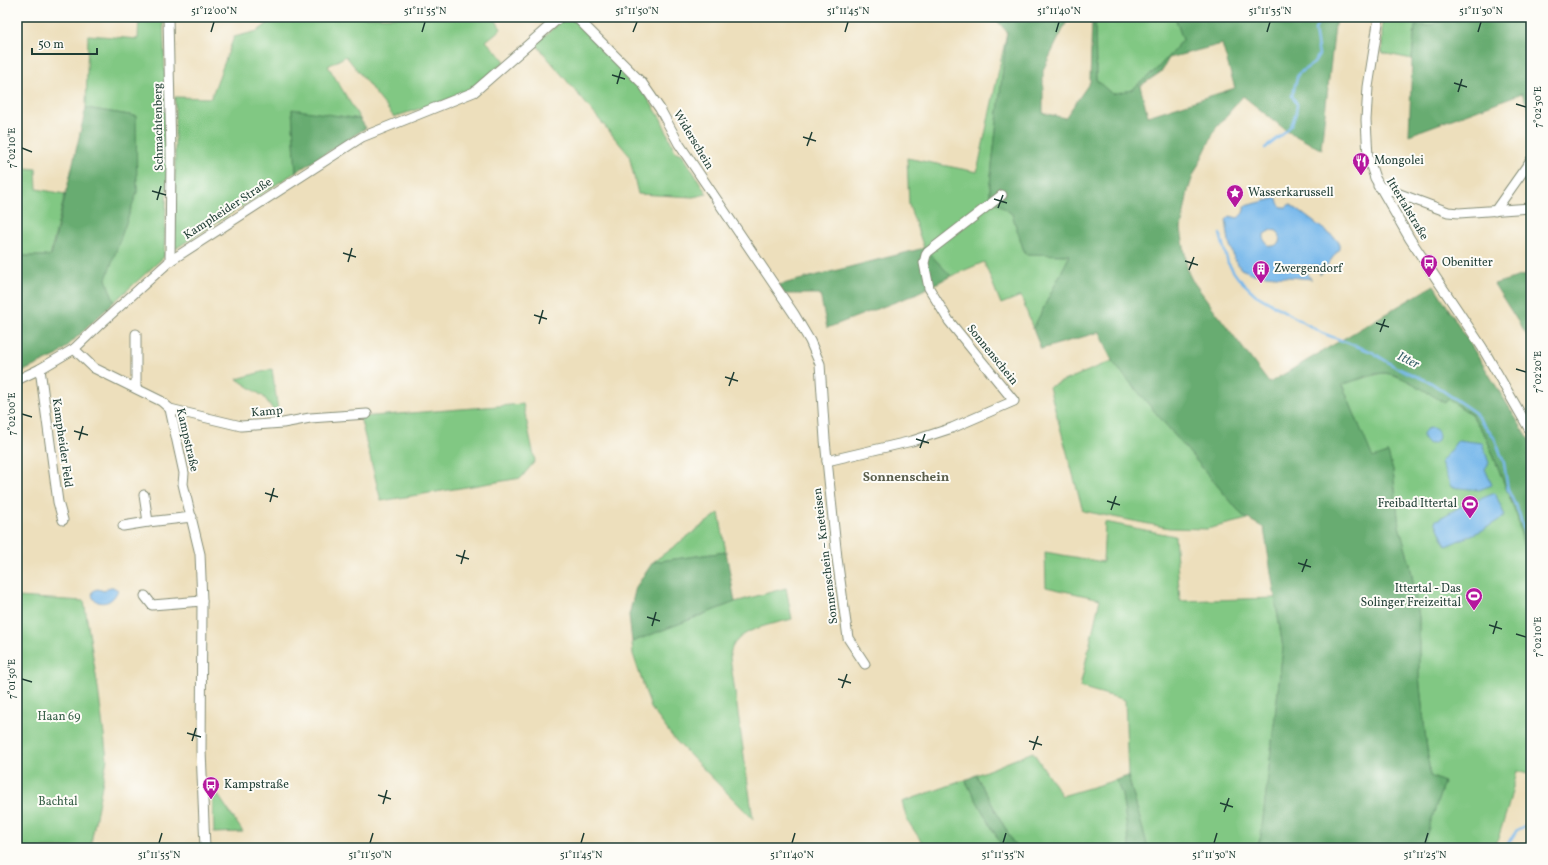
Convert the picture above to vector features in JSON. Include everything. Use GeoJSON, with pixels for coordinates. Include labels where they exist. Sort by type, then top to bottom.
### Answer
{"type":"FeatureCollection","features":[{"type":"Feature","properties":{"kind":"street","name":"Schmachtenberg"},"geometry":{"type":"LineString","coordinates":[[168,17],[172,156],[170,261]]}},
{"type":"Feature","properties":{"kind":"street","name":"Kampheider Straße"},"geometry":{"type":"LineString","coordinates":[[17,380],[40,369],[74,349],[170,261],[362,137],[474,92],[560,17]]}},
{"type":"Feature","properties":{"kind":"street","name":"Widerschein"},"geometry":{"type":"LineString","coordinates":[[576,17],[646,90],[660,109],[679,144],[810,341],[820,364],[825,440]]}},
{"type":"Feature","properties":{"kind":"street","name":"Ittertalstraße"},"geometry":{"type":"LineString","coordinates":[[1379,17],[1368,88],[1366,120],[1368,156],[1374,178],[1410,239],[1482,348],[1531,432]]}},
{"type":"Feature","properties":{"kind":"street"},"geometry":{"type":"LineString","coordinates":[[1495,211],[1531,160]]}},
{"type":"Feature","properties":{"kind":"street"},"geometry":{"type":"LineString","coordinates":[[1378,186],[1448,212],[1459,213],[1531,208]]}},
{"type":"Feature","properties":{"kind":"street","name":"Sonnenschein"},"geometry":{"type":"LineString","coordinates":[[827,461],[912,441],[952,428],[1014,401],[949,321],[929,288],[924,263],[928,252],[1002,195]]}},
{"type":"Feature","properties":{"kind":"street"},"geometry":{"type":"LineString","coordinates":[[136,334],[136,388]]}},
{"type":"Feature","properties":{"kind":"street","name":"Kampstraße"},"geometry":{"type":"LineString","coordinates":[[74,349],[94,368],[161,401],[170,409],[184,473],[183,484],[200,554],[202,601],[201,744],[205,848]]}},
{"type":"Feature","properties":{"kind":"street","name":"Kampheider Feld"},"geometry":{"type":"LineString","coordinates":[[40,369],[58,502],[63,520]]}},
{"type":"Feature","properties":{"kind":"street","name":"Kamp"},"geometry":{"type":"LineString","coordinates":[[170,409],[241,426],[284,423],[310,418],[367,414]]}},
{"type":"Feature","properties":{"kind":"street","name":"Sonnenschein – Kneteisen"},"geometry":{"type":"LineString","coordinates":[[825,440],[837,558],[848,638],[865,664]]}},
{"type":"Feature","properties":{"kind":"street"},"geometry":{"type":"LineString","coordinates":[[144,495],[148,522]]}},
{"type":"Feature","properties":{"kind":"street"},"geometry":{"type":"LineString","coordinates":[[123,526],[192,517]]}},
{"type":"Feature","properties":{"kind":"street"},"geometry":{"type":"LineString","coordinates":[[145,596],[152,604],[202,601]]}},
{"type":"Feature","properties":{"kind":"green space"},"geometry":{"type":"Polygon","coordinates":[[[139,17],[163,17],[168,156],[164,257],[114,302],[106,279],[137,192],[135,116],[86,108],[88,35],[138,39],[139,17]]]}},
{"type":"Feature","properties":{"kind":"green space"},"geometry":{"type":"Polygon","coordinates":[[[276,17],[494,17],[501,29],[486,41],[505,61],[476,86],[461,95],[394,117],[346,56],[328,66],[360,119],[292,110],[296,172],[175,249],[175,97],[211,98],[234,37],[258,31],[276,17]]]}},
{"type":"Feature","properties":{"kind":"green space"},"geometry":{"type":"Polygon","coordinates":[[[565,17],[575,21],[643,91],[661,119],[675,151],[682,154],[707,194],[693,197],[638,194],[629,155],[536,44],[565,17]]]}},
{"type":"Feature","properties":{"kind":"green space"},"geometry":{"type":"Polygon","coordinates":[[[994,17],[1069,17],[1043,70],[1043,113],[1065,118],[1090,82],[1092,17],[1095,17],[1096,80],[1112,94],[1131,90],[1156,70],[1183,40],[1175,17],[1336,17],[1321,148],[1322,150],[1287,131],[1243,96],[1216,128],[1193,176],[1188,191],[1181,229],[1188,272],[1192,280],[1269,383],[1434,285],[1531,443],[1531,580],[1517,516],[1486,437],[1471,414],[1448,399],[1445,403],[1407,380],[1391,374],[1374,374],[1342,385],[1373,458],[1388,453],[1393,471],[1399,526],[1410,564],[1419,617],[1419,677],[1430,776],[1444,782],[1422,848],[1257,848],[1261,836],[1283,648],[1264,528],[1243,516],[1112,361],[1100,332],[1041,349],[1033,329],[1070,255],[1025,254],[1012,214],[990,198],[990,184],[1007,32],[994,17]],[[1222,44],[1169,58],[1161,72],[1140,86],[1148,116],[1235,88],[1222,44]]]}},
{"type":"Feature","properties":{"kind":"green space"},"geometry":{"type":"Polygon","coordinates":[[[1095,17],[1175,17],[1183,40],[1156,70],[1130,91],[1112,94],[1096,80],[1095,17]]]}},
{"type":"Feature","properties":{"kind":"green space"},"geometry":{"type":"Polygon","coordinates":[[[1383,17],[1452,17],[1428,26],[1415,26],[1412,59],[1382,53],[1383,17]]]}},
{"type":"Feature","properties":{"kind":"green space"},"geometry":{"type":"Polygon","coordinates":[[[1452,17],[1521,17],[1527,19],[1531,17],[1531,108],[1529,109],[1522,93],[1409,135],[1415,26],[1428,26],[1452,17]]]}},
{"type":"Feature","properties":{"kind":"green space"},"geometry":{"type":"Polygon","coordinates":[[[1007,32],[990,184],[990,198],[1012,214],[1025,254],[1070,255],[1033,329],[1021,296],[1001,304],[984,262],[951,276],[924,248],[909,205],[907,158],[977,172],[1007,32]]]}},
{"type":"Feature","properties":{"kind":"green space"},"geometry":{"type":"Polygon","coordinates":[[[86,108],[136,116],[137,192],[106,279],[114,302],[58,355],[17,374],[17,256],[51,256],[86,108]]]}},
{"type":"Feature","properties":{"kind":"green space"},"geometry":{"type":"Polygon","coordinates":[[[292,109],[360,119],[366,128],[296,172],[292,109]]]}},
{"type":"Feature","properties":{"kind":"green space"},"geometry":{"type":"Polygon","coordinates":[[[17,169],[36,169],[37,189],[65,194],[50,256],[17,256],[17,169]]]}},
{"type":"Feature","properties":{"kind":"green space"},"geometry":{"type":"Polygon","coordinates":[[[924,248],[951,276],[911,296],[827,328],[820,294],[784,294],[779,285],[924,248]]]}},
{"type":"Feature","properties":{"kind":"green space"},"geometry":{"type":"Polygon","coordinates":[[[1531,273],[1531,342],[1494,284],[1531,273]]]}},
{"type":"Feature","properties":{"kind":"green space"},"geometry":{"type":"Polygon","coordinates":[[[1112,361],[1243,516],[1248,519],[1207,529],[1169,528],[1083,511],[1049,387],[1112,361]]]}},
{"type":"Feature","properties":{"kind":"green space"},"geometry":{"type":"Polygon","coordinates":[[[272,369],[278,410],[274,411],[264,397],[237,379],[272,369]]]}},
{"type":"Feature","properties":{"kind":"green space","name":"Ittertal - Das Solinger Freizeittal"},"geometry":{"type":"Polygon","coordinates":[[[1382,373],[1407,380],[1445,403],[1448,399],[1471,414],[1486,437],[1517,516],[1531,580],[1529,604],[1531,627],[1531,775],[1517,771],[1508,807],[1495,848],[1422,848],[1444,782],[1430,776],[1419,677],[1419,617],[1410,564],[1399,526],[1393,471],[1388,453],[1373,459],[1342,384],[1382,373]]]}},
{"type":"Feature","properties":{"kind":"green space"},"geometry":{"type":"Polygon","coordinates":[[[523,404],[535,461],[521,478],[381,501],[360,417],[523,404]]]}},
{"type":"Feature","properties":{"kind":"green space"},"geometry":{"type":"Polygon","coordinates":[[[719,513],[726,552],[653,562],[719,513]]]}},
{"type":"Feature","properties":{"kind":"green space"},"geometry":{"type":"Polygon","coordinates":[[[1105,522],[1175,536],[1180,601],[1275,598],[1283,648],[1261,836],[1257,848],[1148,848],[1128,776],[1125,700],[1080,687],[1100,599],[1046,587],[1045,552],[1103,562],[1105,522]]]}},
{"type":"Feature","properties":{"kind":"green space"},"geometry":{"type":"Polygon","coordinates":[[[726,552],[735,602],[632,642],[629,615],[636,587],[653,562],[726,552]]]}},
{"type":"Feature","properties":{"kind":"green space"},"geometry":{"type":"Polygon","coordinates":[[[786,588],[792,619],[763,626],[745,634],[737,640],[732,648],[730,657],[753,819],[675,740],[651,708],[633,654],[632,642],[735,602],[786,588]]]}},
{"type":"Feature","properties":{"kind":"green space","name":"Haan 69"},"geometry":{"type":"Polygon","coordinates":[[[17,597],[84,601],[98,688],[107,759],[90,848],[17,848],[17,597]]]}},
{"type":"Feature","properties":{"kind":"green space"},"geometry":{"type":"Polygon","coordinates":[[[1033,752],[1062,796],[1116,780],[1122,795],[1130,848],[1016,848],[976,775],[1033,752]]]}},
{"type":"Feature","properties":{"kind":"green space"},"geometry":{"type":"Polygon","coordinates":[[[976,775],[1016,848],[1003,848],[965,780],[976,775]]]}},
{"type":"Feature","properties":{"kind":"green space"},"geometry":{"type":"Polygon","coordinates":[[[1128,776],[1148,848],[1130,848],[1122,795],[1116,780],[1128,776]]]}},
{"type":"Feature","properties":{"kind":"green space"},"geometry":{"type":"Polygon","coordinates":[[[965,780],[1003,848],[926,848],[907,820],[902,802],[965,780]]]}},
{"type":"Feature","properties":{"kind":"green space"},"geometry":{"type":"Polygon","coordinates":[[[212,782],[218,795],[243,832],[214,833],[212,782]]]}},
{"type":"Feature","properties":{"kind":"water"},"geometry":{"type":"Polygon","coordinates":[[[1277,198],[1280,206],[1286,207],[1290,204],[1339,241],[1339,249],[1320,275],[1320,270],[1317,266],[1313,265],[1307,268],[1307,275],[1312,279],[1253,274],[1241,269],[1234,258],[1229,242],[1226,220],[1230,216],[1238,218],[1243,213],[1245,206],[1277,198]],[[1271,230],[1264,234],[1264,240],[1269,246],[1274,246],[1279,243],[1280,235],[1277,231],[1271,230]]]}},
{"type":"Feature","properties":{"kind":"water"},"geometry":{"type":"Polygon","coordinates":[[[1431,428],[1437,430],[1439,436],[1437,442],[1431,444],[1425,442],[1423,436],[1425,430],[1431,428]]]}},
{"type":"Feature","properties":{"kind":"water"},"geometry":{"type":"Polygon","coordinates":[[[1458,440],[1482,443],[1489,463],[1485,469],[1492,485],[1479,490],[1451,487],[1441,462],[1458,440]]]}},
{"type":"Feature","properties":{"kind":"water","name":"Freibad Ittertal"},"geometry":{"type":"Polygon","coordinates":[[[1495,493],[1505,516],[1483,530],[1446,546],[1435,521],[1458,508],[1495,493]]]}},
{"type":"Feature","properties":{"kind":"water"},"geometry":{"type":"Polygon","coordinates":[[[110,587],[118,590],[114,597],[109,601],[104,603],[96,601],[93,598],[92,594],[94,590],[98,589],[104,591],[110,587]]]}},
{"type":"Feature","properties":{"kind":"waterway","name":"Itter"},"geometry":{"type":"LineString","coordinates":[[1265,148],[1282,135],[1294,119],[1297,104],[1292,96],[1298,74],[1314,63],[1319,55],[1315,30],[1320,17]]}},
{"type":"Feature","properties":{"kind":"waterway","name":"Itter"},"geometry":{"type":"LineString","coordinates":[[1220,234],[1228,263],[1238,278],[1256,295],[1322,333],[1372,352],[1397,368],[1430,382],[1474,412],[1495,439],[1504,463],[1508,490],[1519,513],[1531,556]]}},
{"type":"Feature","properties":{"kind":"waterway","name":"Itter"},"geometry":{"type":"LineString","coordinates":[[1505,848],[1517,830],[1531,822]]}},
{"type":"Feature","properties":{"kind":"place","name":"Mongolei"},"geometry":{"type":"Point","coordinates":[1361,176]}},
{"type":"Feature","properties":{"kind":"place","name":"Wasserkarussell"},"geometry":{"type":"Point","coordinates":[1235,208]}},
{"type":"Feature","properties":{"kind":"place","name":"Obenitter"},"geometry":{"type":"Point","coordinates":[1429,278]}},
{"type":"Feature","properties":{"kind":"place","name":"Zwergendorf"},"geometry":{"type":"Point","coordinates":[1261,284]}},
{"type":"Feature","properties":{"kind":"place","name":"Freibad Ittertal"},"geometry":{"type":"Point","coordinates":[1470,519]}},
{"type":"Feature","properties":{"kind":"place","name":"Ittertal - Das Solinger Freizeittal"},"geometry":{"type":"Point","coordinates":[1474,611]}},
{"type":"Feature","properties":{"kind":"place","name":"Kampstraße"},"geometry":{"type":"Point","coordinates":[211,800]}},
{"type":"Feature","properties":{"kind":"district","name":"Sonnenschein"},"geometry":{"type":"Point","coordinates":[906,478]}},
{"type":"Feature","properties":{"kind":"park label","name":"Bachtal"},"geometry":{"type":"Point","coordinates":[58,802]}}]}
